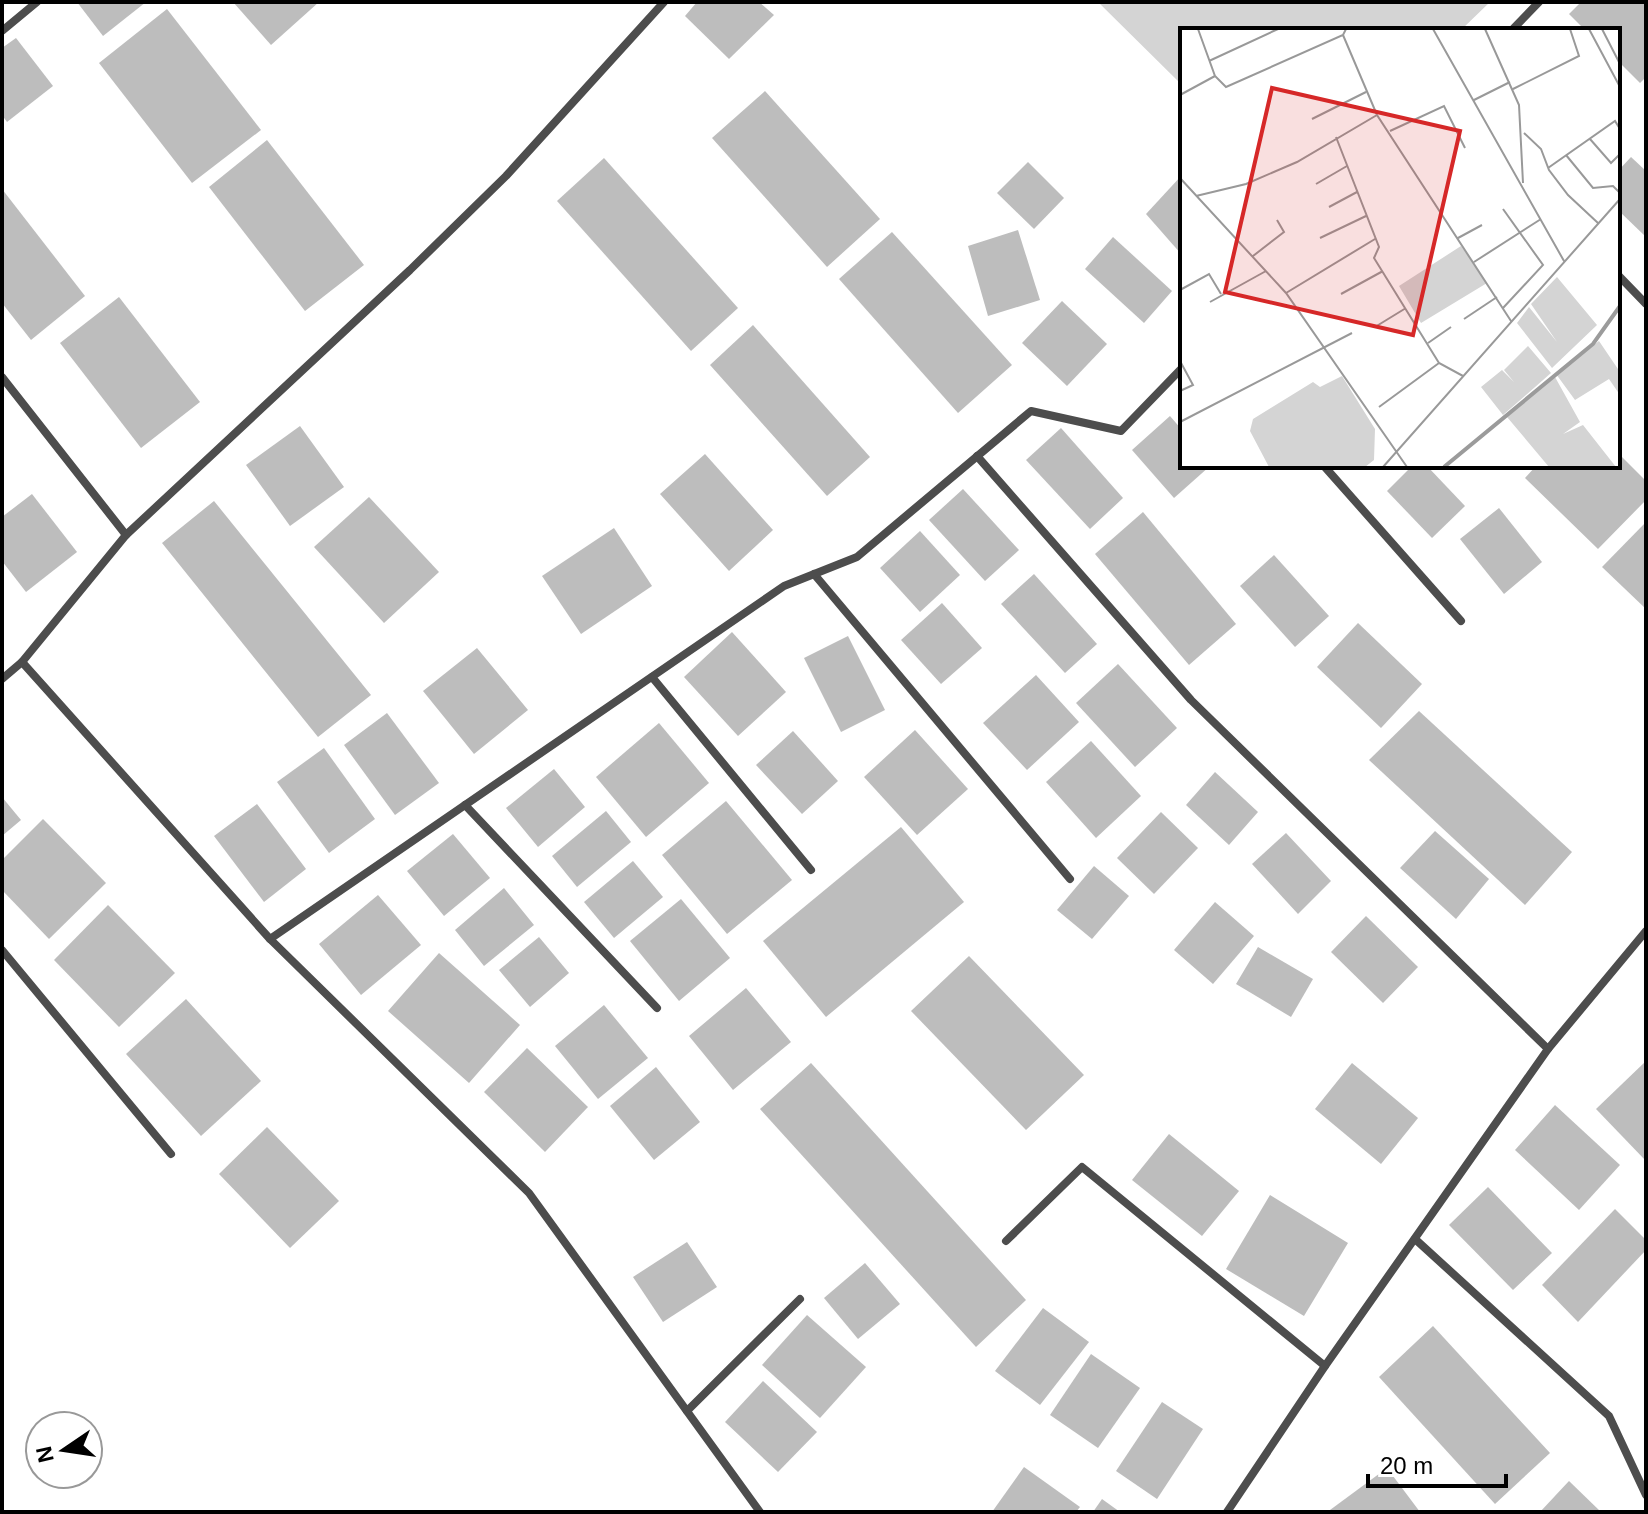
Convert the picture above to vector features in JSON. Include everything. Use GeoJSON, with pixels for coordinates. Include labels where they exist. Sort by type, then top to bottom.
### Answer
{"type":"FeatureCollection","features":[{"type":"Feature","properties":{"kind":"street"},"geometry":{"type":"LineString","coordinates":[[2,31],[37,2]]}},
{"type":"Feature","properties":{"kind":"street"},"geometry":{"type":"LineString","coordinates":[[2,679],[22,662],[126,535],[410,270],[506,176],[664,2]]}},
{"type":"Feature","properties":{"kind":"street"},"geometry":{"type":"LineString","coordinates":[[1514,28],[1539,2]]}},
{"type":"Feature","properties":{"kind":"street"},"geometry":{"type":"LineString","coordinates":[[1620,277],[1646,304]]}},
{"type":"Feature","properties":{"kind":"street"},"geometry":{"type":"LineString","coordinates":[[270,939],[784,586],[857,557],[1031,411],[1121,431],[1180,370]]}},
{"type":"Feature","properties":{"kind":"street"},"geometry":{"type":"LineString","coordinates":[[2,377],[126,535]]}},
{"type":"Feature","properties":{"kind":"street"},"geometry":{"type":"LineString","coordinates":[[977,456],[1191,700],[1548,1049]]}},
{"type":"Feature","properties":{"kind":"street"},"geometry":{"type":"LineString","coordinates":[[1326,468],[1461,621]]}},
{"type":"Feature","properties":{"kind":"street"},"geometry":{"type":"LineString","coordinates":[[814,574],[1070,879]]}},
{"type":"Feature","properties":{"kind":"street"},"geometry":{"type":"LineString","coordinates":[[22,662],[270,939],[529,1193],[760,1512]]}},
{"type":"Feature","properties":{"kind":"street"},"geometry":{"type":"LineString","coordinates":[[652,677],[811,870]]}},
{"type":"Feature","properties":{"kind":"street"},"geometry":{"type":"LineString","coordinates":[[465,805],[657,1008]]}},
{"type":"Feature","properties":{"kind":"street"},"geometry":{"type":"LineString","coordinates":[[1227,1512],[1325,1366],[1548,1049],[1646,931]]}},
{"type":"Feature","properties":{"kind":"street"},"geometry":{"type":"LineString","coordinates":[[2,950],[171,1154]]}},
{"type":"Feature","properties":{"kind":"street"},"geometry":{"type":"LineString","coordinates":[[1006,1241],[1082,1167],[1325,1366]]}},
{"type":"Feature","properties":{"kind":"street"},"geometry":{"type":"LineString","coordinates":[[1415,1239],[1609,1416],[1646,1495]]}},
{"type":"Feature","properties":{"kind":"street"},"geometry":{"type":"LineString","coordinates":[[687,1411],[800,1299]]}},
{"type":"Feature","properties":{"kind":"shaded area"},"geometry":{"type":"Polygon","coordinates":[[[1098,2],[1490,2],[1463,28],[1180,28],[1180,83],[1098,2]]]}},
{"type":"Feature","properties":{"kind":"building"},"geometry":{"type":"Polygon","coordinates":[[[77,2],[146,2],[103,36],[77,2]]]}},
{"type":"Feature","properties":{"kind":"building"},"geometry":{"type":"Polygon","coordinates":[[[233,2],[319,2],[271,45],[233,2]]]}},
{"type":"Feature","properties":{"kind":"building"},"geometry":{"type":"Polygon","coordinates":[[[697,2],[759,2],[774,15],[729,59],[685,16],[697,2]]]}},
{"type":"Feature","properties":{"kind":"building"},"geometry":{"type":"Polygon","coordinates":[[[1581,2],[1646,2],[1646,77],[1640,83],[1620,63],[1620,28],[1583,28],[1569,14],[1581,2]]]}},
{"type":"Feature","properties":{"kind":"building"},"geometry":{"type":"Polygon","coordinates":[[[167,9],[261,130],[192,183],[99,63],[167,9]]]}},
{"type":"Feature","properties":{"kind":"building"},"geometry":{"type":"Polygon","coordinates":[[[16,38],[53,86],[7,122],[2,115],[2,48],[16,38]]]}},
{"type":"Feature","properties":{"kind":"building"},"geometry":{"type":"Polygon","coordinates":[[[765,91],[880,219],[827,267],[712,138],[765,91]]]}},
{"type":"Feature","properties":{"kind":"building"},"geometry":{"type":"Polygon","coordinates":[[[267,140],[364,265],[305,311],[209,187],[267,140]]]}},
{"type":"Feature","properties":{"kind":"building"},"geometry":{"type":"Polygon","coordinates":[[[1631,157],[1646,171],[1646,237],[1620,212],[1620,169],[1631,157]]]}},
{"type":"Feature","properties":{"kind":"building"},"geometry":{"type":"Polygon","coordinates":[[[604,158],[738,308],[691,351],[557,201],[604,158]]]}},
{"type":"Feature","properties":{"kind":"building"},"geometry":{"type":"Polygon","coordinates":[[[1028,162],[1064,198],[1034,229],[997,193],[1028,162]]]}},
{"type":"Feature","properties":{"kind":"building"},"geometry":{"type":"Polygon","coordinates":[[[1180,177],[1180,253],[1146,214],[1180,177]]]}},
{"type":"Feature","properties":{"kind":"building"},"geometry":{"type":"Polygon","coordinates":[[[2,189],[85,296],[31,340],[2,303],[2,189]]]}},
{"type":"Feature","properties":{"kind":"building"},"geometry":{"type":"Polygon","coordinates":[[[1018,230],[1040,300],[988,316],[968,246],[1018,230]]]}},
{"type":"Feature","properties":{"kind":"building"},"geometry":{"type":"Polygon","coordinates":[[[892,232],[1012,365],[958,413],[839,279],[892,232]]]}},
{"type":"Feature","properties":{"kind":"building"},"geometry":{"type":"Polygon","coordinates":[[[1113,237],[1172,291],[1144,323],[1085,269],[1113,237]]]}},
{"type":"Feature","properties":{"kind":"building"},"geometry":{"type":"Polygon","coordinates":[[[119,297],[200,402],[141,448],[60,343],[119,297]]]}},
{"type":"Feature","properties":{"kind":"building"},"geometry":{"type":"Polygon","coordinates":[[[1062,301],[1107,344],[1067,386],[1022,343],[1062,301]]]}},
{"type":"Feature","properties":{"kind":"building"},"geometry":{"type":"Polygon","coordinates":[[[753,325],[870,457],[827,496],[710,365],[753,325]]]}},
{"type":"Feature","properties":{"kind":"building"},"geometry":{"type":"Polygon","coordinates":[[[1170,416],[1180,428],[1180,468],[1208,468],[1174,498],[1132,450],[1170,416]]]}},
{"type":"Feature","properties":{"kind":"building"},"geometry":{"type":"Polygon","coordinates":[[[300,426],[344,487],[290,526],[246,465],[300,426]]]}},
{"type":"Feature","properties":{"kind":"building"},"geometry":{"type":"Polygon","coordinates":[[[1061,428],[1123,498],[1090,529],[1026,460],[1061,428]]]}},
{"type":"Feature","properties":{"kind":"building"},"geometry":{"type":"Polygon","coordinates":[[[705,454],[773,530],[729,571],[660,494],[705,454]]]}},
{"type":"Feature","properties":{"kind":"building"},"geometry":{"type":"Polygon","coordinates":[[[1620,455],[1646,481],[1646,500],[1598,549],[1525,478],[1534,468],[1620,468],[1620,455]]]}},
{"type":"Feature","properties":{"kind":"building"},"geometry":{"type":"Polygon","coordinates":[[[1410,468],[1429,468],[1465,506],[1432,538],[1387,491],[1410,468]]]}},
{"type":"Feature","properties":{"kind":"building"},"geometry":{"type":"Polygon","coordinates":[[[963,489],[1019,550],[985,581],[929,520],[963,489]]]}},
{"type":"Feature","properties":{"kind":"building"},"geometry":{"type":"Polygon","coordinates":[[[32,494],[77,552],[26,592],[2,561],[2,517],[32,494]]]}},
{"type":"Feature","properties":{"kind":"building"},"geometry":{"type":"Polygon","coordinates":[[[369,497],[439,572],[384,623],[314,547],[369,497]]]}},
{"type":"Feature","properties":{"kind":"building"},"geometry":{"type":"Polygon","coordinates":[[[214,501],[371,695],[318,737],[162,543],[214,501]]]}},
{"type":"Feature","properties":{"kind":"building"},"geometry":{"type":"Polygon","coordinates":[[[1499,508],[1542,562],[1504,594],[1460,539],[1499,508]]]}},
{"type":"Feature","properties":{"kind":"building"},"geometry":{"type":"Polygon","coordinates":[[[1143,512],[1236,624],[1189,665],[1095,554],[1143,512]]]}},
{"type":"Feature","properties":{"kind":"building"},"geometry":{"type":"Polygon","coordinates":[[[1646,522],[1646,609],[1602,567],[1646,522]]]}},
{"type":"Feature","properties":{"kind":"building"},"geometry":{"type":"Polygon","coordinates":[[[614,528],[652,586],[581,634],[542,576],[614,528]]]}},
{"type":"Feature","properties":{"kind":"building"},"geometry":{"type":"Polygon","coordinates":[[[920,531],[960,575],[920,612],[880,568],[920,531]]]}},
{"type":"Feature","properties":{"kind":"building"},"geometry":{"type":"Polygon","coordinates":[[[1274,555],[1329,616],[1295,647],[1240,586],[1274,555]]]}},
{"type":"Feature","properties":{"kind":"building"},"geometry":{"type":"Polygon","coordinates":[[[1034,574],[1097,644],[1065,673],[1001,604],[1034,574]]]}},
{"type":"Feature","properties":{"kind":"building"},"geometry":{"type":"Polygon","coordinates":[[[942,603],[982,648],[941,684],[901,640],[942,603]]]}},
{"type":"Feature","properties":{"kind":"building"},"geometry":{"type":"Polygon","coordinates":[[[1358,623],[1422,684],[1381,728],[1317,667],[1358,623]]]}},
{"type":"Feature","properties":{"kind":"building"},"geometry":{"type":"Polygon","coordinates":[[[732,632],[786,692],[738,736],[684,677],[732,632]]]}},
{"type":"Feature","properties":{"kind":"building"},"geometry":{"type":"Polygon","coordinates":[[[848,636],[885,710],[841,732],[804,658],[848,636]]]}},
{"type":"Feature","properties":{"kind":"building"},"geometry":{"type":"Polygon","coordinates":[[[477,648],[528,710],[474,754],[423,691],[477,648]]]}},
{"type":"Feature","properties":{"kind":"building"},"geometry":{"type":"Polygon","coordinates":[[[1118,664],[1177,728],[1135,767],[1076,703],[1118,664]]]}},
{"type":"Feature","properties":{"kind":"building"},"geometry":{"type":"Polygon","coordinates":[[[1036,675],[1079,722],[1027,770],[983,723],[1036,675]]]}},
{"type":"Feature","properties":{"kind":"building"},"geometry":{"type":"Polygon","coordinates":[[[1419,711],[1572,852],[1525,905],[1369,760],[1419,711]]]}},
{"type":"Feature","properties":{"kind":"building"},"geometry":{"type":"Polygon","coordinates":[[[387,713],[439,783],[395,815],[344,745],[387,713]]]}},
{"type":"Feature","properties":{"kind":"building"},"geometry":{"type":"Polygon","coordinates":[[[659,723],[709,783],[646,837],[596,777],[659,723]]]}},
{"type":"Feature","properties":{"kind":"building"},"geometry":{"type":"Polygon","coordinates":[[[915,730],[968,789],[917,835],[864,777],[915,730]]]}},
{"type":"Feature","properties":{"kind":"building"},"geometry":{"type":"Polygon","coordinates":[[[793,731],[838,781],[802,814],[756,765],[793,731]]]}},
{"type":"Feature","properties":{"kind":"building"},"geometry":{"type":"Polygon","coordinates":[[[1091,741],[1141,796],[1096,838],[1046,782],[1091,741]]]}},
{"type":"Feature","properties":{"kind":"building"},"geometry":{"type":"Polygon","coordinates":[[[324,748],[375,819],[329,853],[277,782],[324,748]]]}},
{"type":"Feature","properties":{"kind":"building"},"geometry":{"type":"Polygon","coordinates":[[[554,769],[585,807],[538,847],[506,808],[554,769]]]}},
{"type":"Feature","properties":{"kind":"building"},"geometry":{"type":"Polygon","coordinates":[[[1215,772],[1258,812],[1229,845],[1186,805],[1215,772]]]}},
{"type":"Feature","properties":{"kind":"building"},"geometry":{"type":"Polygon","coordinates":[[[2,797],[21,820],[2,836],[2,797]]]}},
{"type":"Feature","properties":{"kind":"building"},"geometry":{"type":"Polygon","coordinates":[[[726,801],[792,880],[727,934],[662,855],[726,801]]]}},
{"type":"Feature","properties":{"kind":"building"},"geometry":{"type":"Polygon","coordinates":[[[257,804],[306,869],[264,902],[214,836],[257,804]]]}},
{"type":"Feature","properties":{"kind":"building"},"geometry":{"type":"Polygon","coordinates":[[[606,811],[631,842],[577,887],[552,856],[606,811]]]}},
{"type":"Feature","properties":{"kind":"building"},"geometry":{"type":"Polygon","coordinates":[[[1161,812],[1198,848],[1154,894],[1117,858],[1161,812]]]}},
{"type":"Feature","properties":{"kind":"building"},"geometry":{"type":"Polygon","coordinates":[[[43,819],[106,883],[49,939],[2,890],[2,860],[43,819]]]}},
{"type":"Feature","properties":{"kind":"building"},"geometry":{"type":"Polygon","coordinates":[[[901,827],[964,902],[826,1017],[763,941],[901,827]]]}},
{"type":"Feature","properties":{"kind":"building"},"geometry":{"type":"Polygon","coordinates":[[[1435,831],[1489,879],[1456,919],[1400,868],[1435,831]]]}},
{"type":"Feature","properties":{"kind":"building"},"geometry":{"type":"Polygon","coordinates":[[[1286,833],[1331,881],[1298,914],[1252,864],[1286,833]]]}},
{"type":"Feature","properties":{"kind":"building"},"geometry":{"type":"Polygon","coordinates":[[[453,834],[490,878],[444,916],[407,871],[453,834]]]}},
{"type":"Feature","properties":{"kind":"building"},"geometry":{"type":"Polygon","coordinates":[[[633,861],[663,897],[614,938],[584,902],[633,861]]]}},
{"type":"Feature","properties":{"kind":"building"},"geometry":{"type":"Polygon","coordinates":[[[1094,866],[1129,896],[1092,939],[1057,910],[1094,866]]]}},
{"type":"Feature","properties":{"kind":"building"},"geometry":{"type":"Polygon","coordinates":[[[504,888],[534,925],[484,966],[455,930],[504,888]]]}},
{"type":"Feature","properties":{"kind":"building"},"geometry":{"type":"Polygon","coordinates":[[[378,895],[421,945],[361,995],[319,944],[378,895]]]}},
{"type":"Feature","properties":{"kind":"building"},"geometry":{"type":"Polygon","coordinates":[[[681,899],[730,958],[679,1001],[630,941],[681,899]]]}},
{"type":"Feature","properties":{"kind":"building"},"geometry":{"type":"Polygon","coordinates":[[[1215,902],[1254,936],[1213,984],[1174,950],[1215,902]]]}},
{"type":"Feature","properties":{"kind":"building"},"geometry":{"type":"Polygon","coordinates":[[[108,905],[175,973],[119,1027],[54,960],[108,905]]]}},
{"type":"Feature","properties":{"kind":"building"},"geometry":{"type":"Polygon","coordinates":[[[1366,916],[1418,967],[1383,1003],[1331,952],[1366,916]]]}},
{"type":"Feature","properties":{"kind":"building"},"geometry":{"type":"Polygon","coordinates":[[[539,937],[569,973],[530,1007],[499,970],[539,937]]]}},
{"type":"Feature","properties":{"kind":"building"},"geometry":{"type":"Polygon","coordinates":[[[1258,947],[1313,979],[1291,1017],[1236,984],[1258,947]]]}},
{"type":"Feature","properties":{"kind":"building"},"geometry":{"type":"Polygon","coordinates":[[[439,953],[520,1025],[469,1083],[388,1011],[439,953]]]}},
{"type":"Feature","properties":{"kind":"building"},"geometry":{"type":"Polygon","coordinates":[[[969,956],[1084,1075],[1026,1130],[911,1011],[969,956]]]}},
{"type":"Feature","properties":{"kind":"building"},"geometry":{"type":"Polygon","coordinates":[[[746,988],[791,1042],[733,1090],[689,1036],[746,988]]]}},
{"type":"Feature","properties":{"kind":"building"},"geometry":{"type":"Polygon","coordinates":[[[186,999],[261,1081],[201,1136],[126,1054],[186,999]]]}},
{"type":"Feature","properties":{"kind":"building"},"geometry":{"type":"Polygon","coordinates":[[[604,1005],[648,1058],[598,1099],[555,1046],[604,1005]]]}},
{"type":"Feature","properties":{"kind":"building"},"geometry":{"type":"Polygon","coordinates":[[[527,1048],[588,1107],[545,1152],[484,1092],[527,1048]]]}},
{"type":"Feature","properties":{"kind":"building"},"geometry":{"type":"Polygon","coordinates":[[[1646,1061],[1646,1161],[1596,1109],[1646,1061]]]}},
{"type":"Feature","properties":{"kind":"building"},"geometry":{"type":"Polygon","coordinates":[[[811,1063],[1026,1300],[976,1347],[760,1109],[811,1063]]]}},
{"type":"Feature","properties":{"kind":"building"},"geometry":{"type":"Polygon","coordinates":[[[1352,1063],[1418,1118],[1381,1164],[1315,1109],[1352,1063]]]}},
{"type":"Feature","properties":{"kind":"building"},"geometry":{"type":"Polygon","coordinates":[[[656,1067],[700,1122],[654,1160],[610,1106],[656,1067]]]}},
{"type":"Feature","properties":{"kind":"building"},"geometry":{"type":"Polygon","coordinates":[[[1555,1105],[1620,1165],[1579,1210],[1515,1150],[1555,1105]]]}},
{"type":"Feature","properties":{"kind":"building"},"geometry":{"type":"Polygon","coordinates":[[[267,1127],[339,1201],[290,1248],[219,1174],[267,1127]]]}},
{"type":"Feature","properties":{"kind":"building"},"geometry":{"type":"Polygon","coordinates":[[[1169,1134],[1239,1191],[1202,1236],[1132,1180],[1169,1134]]]}},
{"type":"Feature","properties":{"kind":"building"},"geometry":{"type":"Polygon","coordinates":[[[1488,1187],[1552,1253],[1513,1290],[1449,1225],[1488,1187]]]}},
{"type":"Feature","properties":{"kind":"building"},"geometry":{"type":"Polygon","coordinates":[[[1270,1195],[1348,1243],[1304,1316],[1226,1269],[1270,1195]]]}},
{"type":"Feature","properties":{"kind":"building"},"geometry":{"type":"Polygon","coordinates":[[[1615,1209],[1646,1240],[1646,1250],[1578,1322],[1542,1285],[1615,1209]]]}},
{"type":"Feature","properties":{"kind":"building"},"geometry":{"type":"Polygon","coordinates":[[[687,1242],[717,1287],[663,1322],[633,1277],[687,1242]]]}},
{"type":"Feature","properties":{"kind":"building"},"geometry":{"type":"Polygon","coordinates":[[[865,1263],[900,1304],[858,1339],[824,1298],[865,1263]]]}},
{"type":"Feature","properties":{"kind":"building"},"geometry":{"type":"Polygon","coordinates":[[[1043,1308],[1089,1342],[1040,1405],[995,1371],[1043,1308]]]}},
{"type":"Feature","properties":{"kind":"building"},"geometry":{"type":"Polygon","coordinates":[[[807,1315],[866,1367],[820,1418],[762,1365],[807,1315]]]}},
{"type":"Feature","properties":{"kind":"building"},"geometry":{"type":"Polygon","coordinates":[[[1433,1326],[1550,1453],[1495,1504],[1379,1377],[1433,1326]]]}},
{"type":"Feature","properties":{"kind":"building"},"geometry":{"type":"Polygon","coordinates":[[[1091,1354],[1140,1388],[1098,1448],[1050,1415],[1091,1354]]]}},
{"type":"Feature","properties":{"kind":"building"},"geometry":{"type":"Polygon","coordinates":[[[763,1381],[817,1432],[778,1472],[725,1422],[763,1381]]]}},
{"type":"Feature","properties":{"kind":"building"},"geometry":{"type":"Polygon","coordinates":[[[1162,1402],[1203,1429],[1157,1499],[1116,1471],[1162,1402]]]}},
{"type":"Feature","properties":{"kind":"building"},"geometry":{"type":"Polygon","coordinates":[[[1024,1467],[1080,1507],[1076,1512],[992,1512],[1024,1467]]]}},
{"type":"Feature","properties":{"kind":"building"},"geometry":{"type":"Polygon","coordinates":[[[1387,1468],[1420,1512],[1330,1510],[1387,1468]]]}},
{"type":"Feature","properties":{"kind":"building"},"geometry":{"type":"Polygon","coordinates":[[[1569,1481],[1601,1512],[1540,1512],[1569,1481]]]}},
{"type":"Feature","properties":{"kind":"building"},"geometry":{"type":"Polygon","coordinates":[[[1102,1499],[1120,1512],[1093,1512],[1102,1499]]]}}]}
